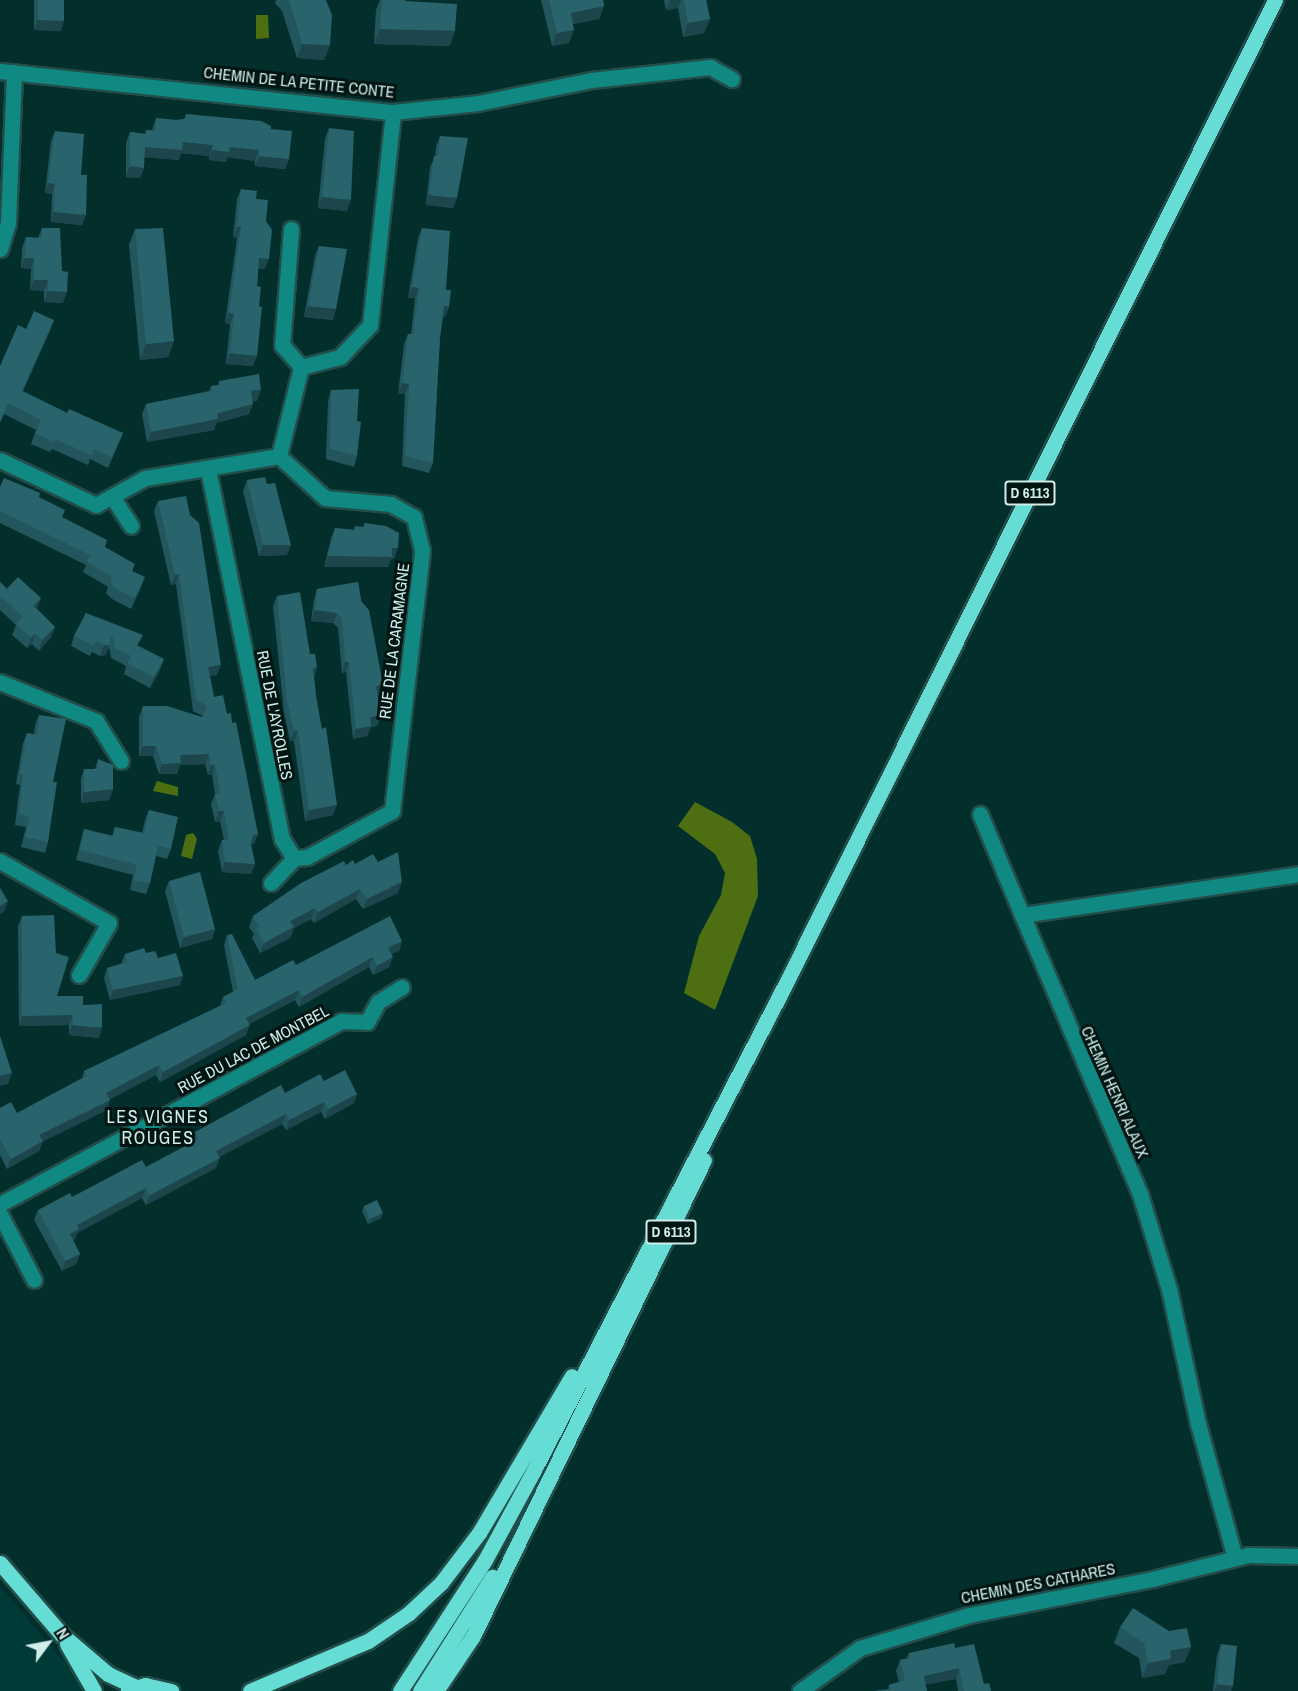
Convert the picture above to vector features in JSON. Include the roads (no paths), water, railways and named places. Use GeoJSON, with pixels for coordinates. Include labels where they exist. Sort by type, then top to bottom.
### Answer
{"type":"FeatureCollection","features":[{"type":"Feature","properties":{"kind":"main road","name":"D 6113"},"geometry":{"type":"LineString","coordinates":[[400,1691],[485,1560],[785,986],[1275,0]]}},
{"type":"Feature","properties":{"kind":"main road","name":"D 6113"},"geometry":{"type":"LineString","coordinates":[[420,1691],[550,1475],[650,1276],[785,986]]}},
{"type":"Feature","properties":{"kind":"main road"},"geometry":{"type":"LineString","coordinates":[[250,1691],[368,1641],[409,1613],[441,1583],[479,1533],[645,1252]]}},
{"type":"Feature","properties":{"kind":"main road"},"geometry":{"type":"LineString","coordinates":[[436,1691],[473,1636],[550,1475]]}},
{"type":"Feature","properties":{"kind":"main road"},"geometry":{"type":"LineString","coordinates":[[0,1563],[61,1634],[108,1674],[132,1689],[154,1686],[171,1691]]}},
{"type":"Feature","properties":{"kind":"main road"},"geometry":{"type":"LineString","coordinates":[[61,1634],[94,1691]]}},
{"type":"Feature","properties":{"kind":"street","name":"CHEMIN DE LA PETITE CONTE"},"geometry":{"type":"LineString","coordinates":[[7,72],[393,112],[478,103],[591,80],[710,68],[732,80]]}},
{"type":"Feature","properties":{"kind":"street"},"geometry":{"type":"LineString","coordinates":[[0,249],[8,223],[7,72]]}},
{"type":"Feature","properties":{"kind":"street"},"geometry":{"type":"LineString","coordinates":[[302,366],[340,357],[369,325],[393,112]]}},
{"type":"Feature","properties":{"kind":"street"},"geometry":{"type":"LineString","coordinates":[[291,229],[282,345],[302,366]]}},
{"type":"Feature","properties":{"kind":"street"},"geometry":{"type":"LineString","coordinates":[[0,460],[96,505],[113,498],[135,481],[279,456],[302,366]]}},
{"type":"Feature","properties":{"kind":"street","name":"RUE DE LA CARAMAGNE"},"geometry":{"type":"LineString","coordinates":[[279,456],[325,498],[391,504],[414,517],[422,550],[392,811],[307,857],[294,858]]}},
{"type":"Feature","properties":{"kind":"street","name":"RUE DE L'AYROLLES"},"geometry":{"type":"LineString","coordinates":[[208,469],[282,839],[294,858]]}},
{"type":"Feature","properties":{"kind":"street"},"geometry":{"type":"LineString","coordinates":[[113,498],[131,526]]}},
{"type":"Feature","properties":{"kind":"street"},"geometry":{"type":"LineString","coordinates":[[0,682],[96,721],[121,761]]}},
{"type":"Feature","properties":{"kind":"street","name":"CHEMIN HENRI ALAUX"},"geometry":{"type":"LineString","coordinates":[[980,814],[1140,1194],[1169,1289],[1198,1424],[1235,1558]]}},
{"type":"Feature","properties":{"kind":"street"},"geometry":{"type":"LineString","coordinates":[[271,883],[294,858]]}},
{"type":"Feature","properties":{"kind":"street"},"geometry":{"type":"LineString","coordinates":[[0,861],[109,923],[79,975]]}},
{"type":"Feature","properties":{"kind":"street"},"geometry":{"type":"LineString","coordinates":[[1022,915],[1298,874]]}},
{"type":"Feature","properties":{"kind":"street","name":"RUE DU LAC DE MONTBEL"},"geometry":{"type":"LineString","coordinates":[[0,1204],[342,1021],[367,1022],[378,1002],[402,987]]}},
{"type":"Feature","properties":{"kind":"street"},"geometry":{"type":"LineString","coordinates":[[0,1214],[34,1280]]}},
{"type":"Feature","properties":{"kind":"street","name":"CHEMIN DES CATHARES"},"geometry":{"type":"LineString","coordinates":[[800,1691],[860,1648],[969,1615],[1152,1579],[1235,1558],[1298,1556]]}},
{"type":"Feature","properties":{"kind":"district","name":"LES VIGNES ROUGES"},"geometry":{"type":"Point","coordinates":[158,1128]}}]}
